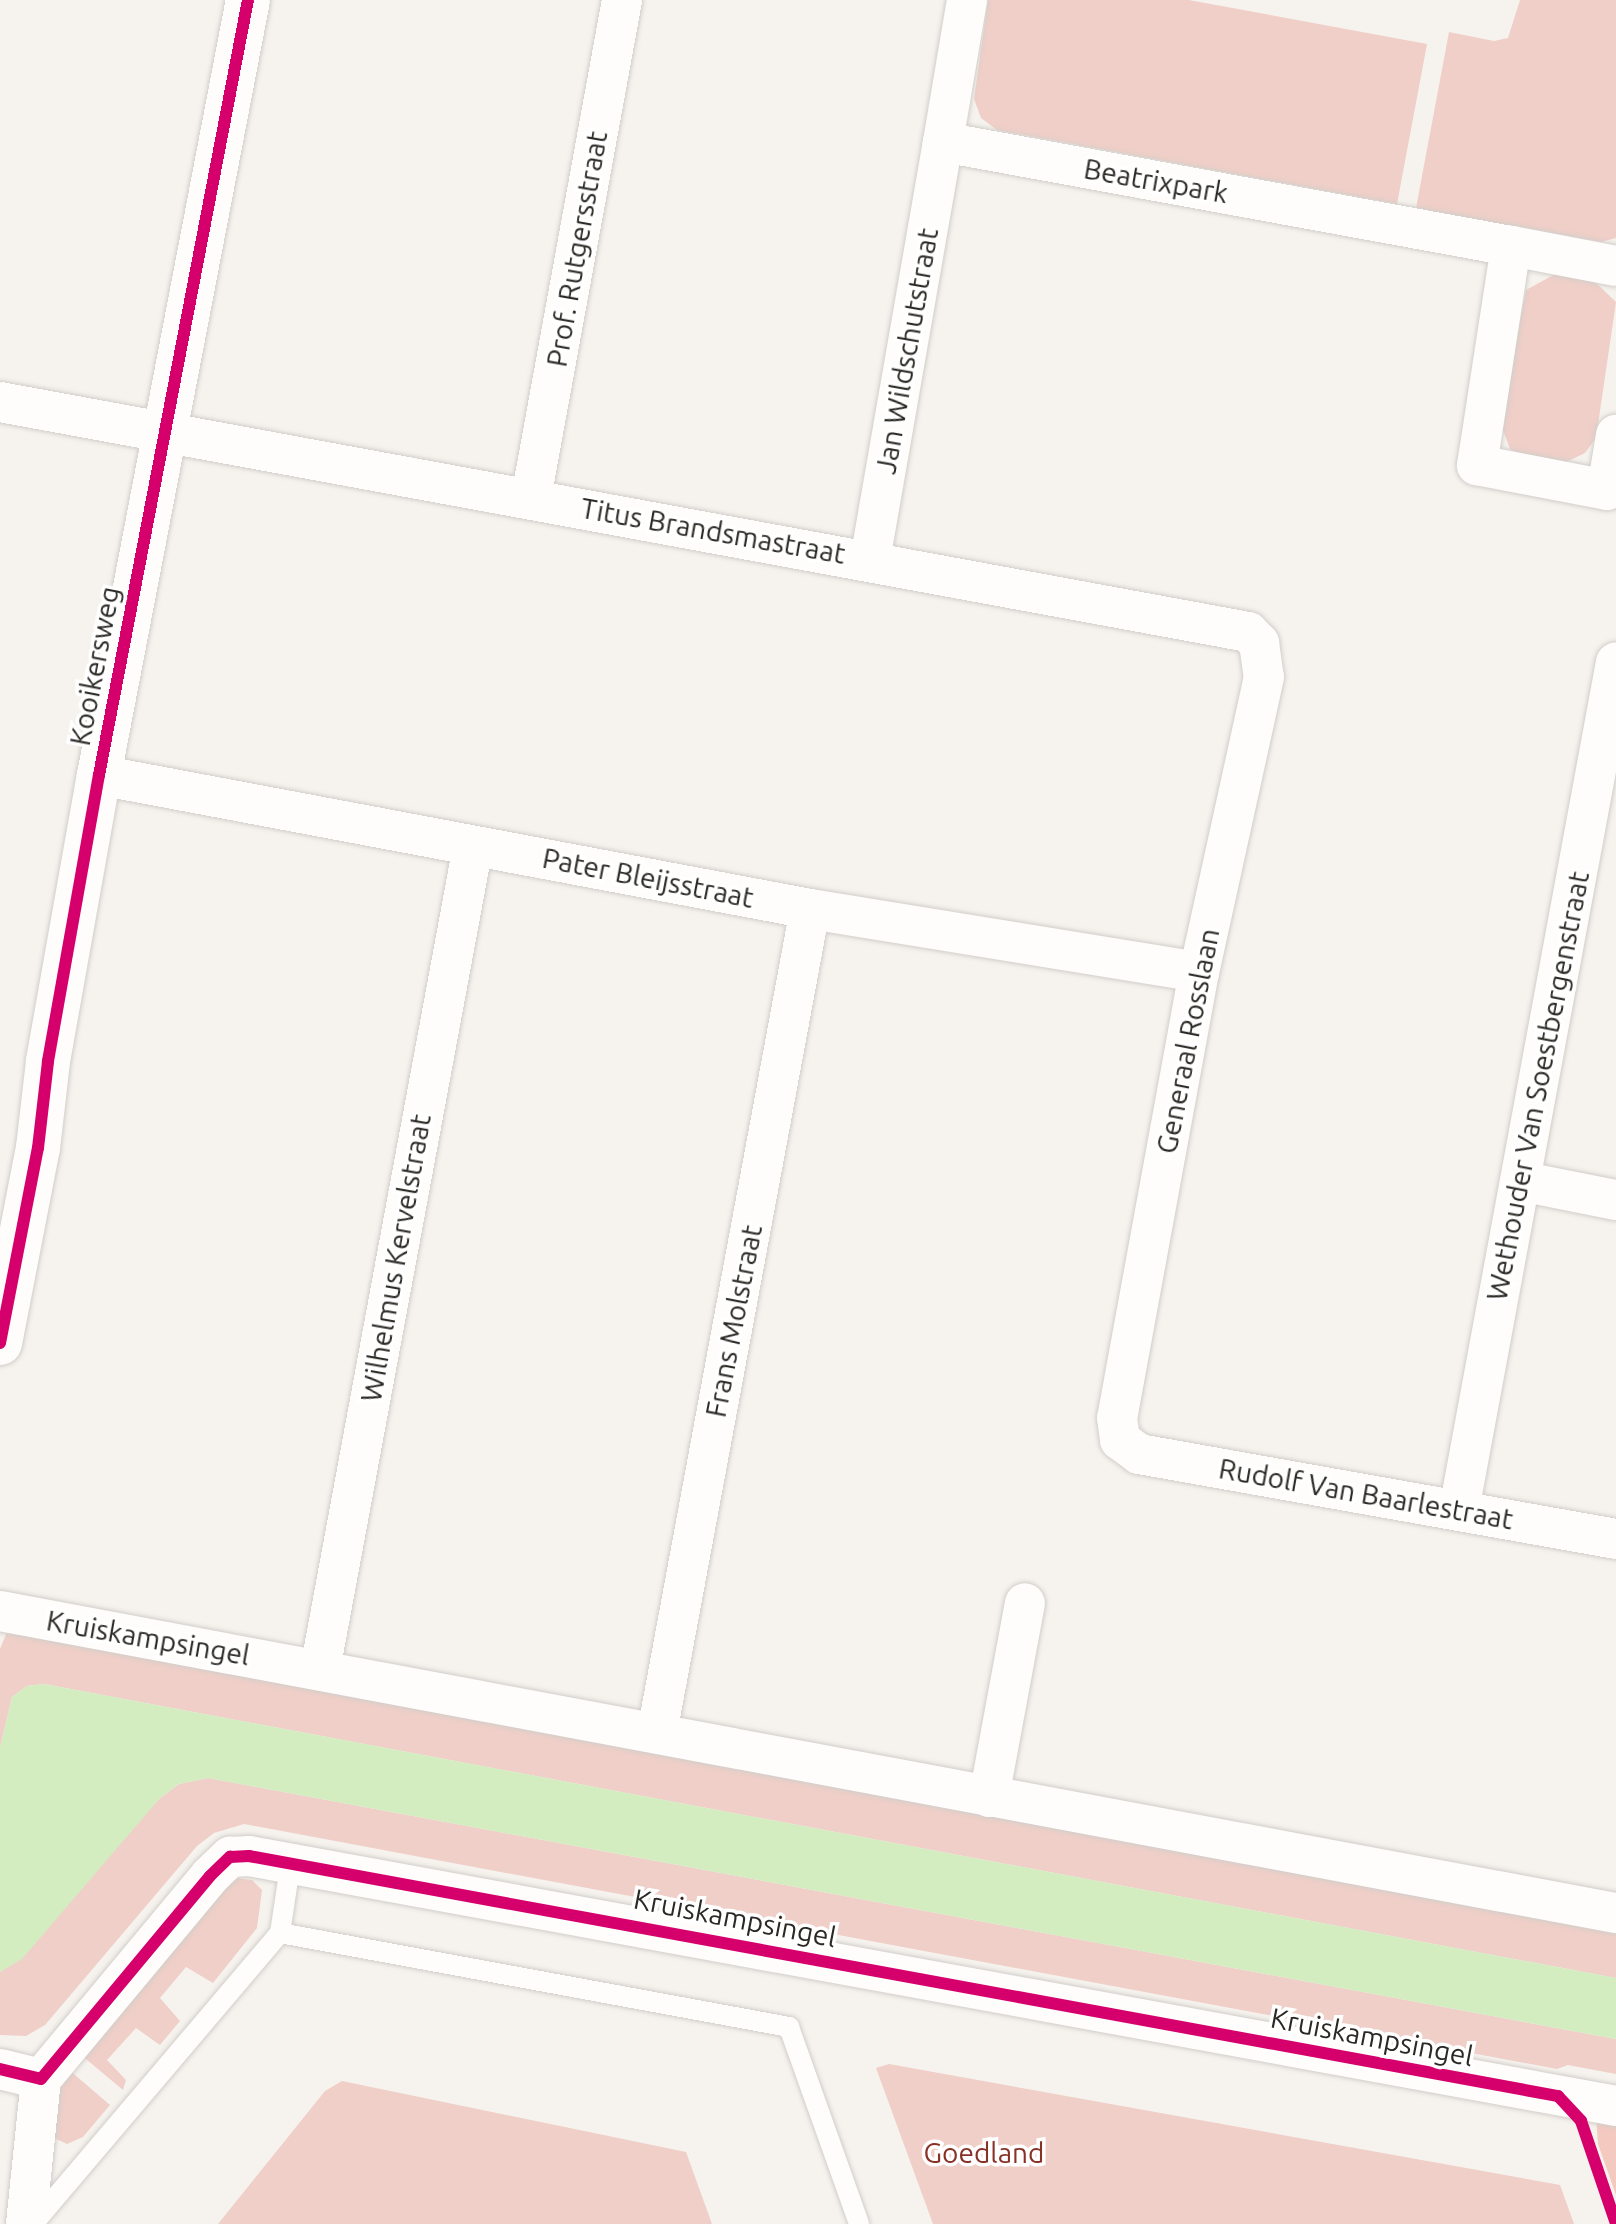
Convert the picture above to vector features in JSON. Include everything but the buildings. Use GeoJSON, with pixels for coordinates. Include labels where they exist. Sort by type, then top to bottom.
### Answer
{"type":"FeatureCollection","features":[{"type":"Feature","properties":{"kind":"street","name":"Kooikersweg"},"geometry":{"type":"LineString","coordinates":[[0,1343],[38,1148],[50,1047],[162,432],[248,0]]}},
{"type":"Feature","properties":{"kind":"street","name":"Prof. Rutgersstraat"},"geometry":{"type":"LineString","coordinates":[[531,498],[622,0]]}},
{"type":"Feature","properties":{"kind":"street"},"geometry":{"type":"LineString","coordinates":[[943,142],[967,0]]}},
{"type":"Feature","properties":{"kind":"street","name":"Beatrixpark"},"geometry":{"type":"LineString","coordinates":[[943,142],[1616,266]]}},
{"type":"Feature","properties":{"kind":"street","name":"Jan Wildschutstraat"},"geometry":{"type":"LineString","coordinates":[[870,560],[943,142]]}},
{"type":"Feature","properties":{"kind":"street"},"geometry":{"type":"LineString","coordinates":[[1511,246],[1477,465],[1611,491],[1616,435]]}},
{"type":"Feature","properties":{"kind":"street","name":"Titus Brandsmastraat"},"geometry":{"type":"LineString","coordinates":[[0,402],[1236,627],[1259,643]]}},
{"type":"Feature","properties":{"kind":"street","name":"Generaal Rosslaan"},"geometry":{"type":"LineString","coordinates":[[1120,1440],[1117,1418],[1199,972],[1264,677],[1259,643]]}},
{"type":"Feature","properties":{"kind":"street","name":"Wethouder Van Soestbergenstraat"},"geometry":{"type":"LineString","coordinates":[[1459,1510],[1520,1181],[1600,844],[1616,662]]}},
{"type":"Feature","properties":{"kind":"street","name":"Pater Bleijsstraat"},"geometry":{"type":"LineString","coordinates":[[99,775],[810,909],[1199,972]]}},
{"type":"Feature","properties":{"kind":"street","name":"Wilhelmus Kervelstraat"},"geometry":{"type":"LineString","coordinates":[[320,1670],[473,846]]}},
{"type":"Feature","properties":{"kind":"street","name":"Frans Molstraat"},"geometry":{"type":"LineString","coordinates":[[657,1733],[810,909]]}},
{"type":"Feature","properties":{"kind":"street"},"geometry":{"type":"LineString","coordinates":[[1520,1181],[1616,1200]]}},
{"type":"Feature","properties":{"kind":"street","name":"Rudolf Van Baarlestraat"},"geometry":{"type":"LineString","coordinates":[[1120,1440],[1139,1454],[1616,1539]]}},
{"type":"Feature","properties":{"kind":"street"},"geometry":{"type":"LineString","coordinates":[[989,1797],[1025,1603]]}},
{"type":"Feature","properties":{"kind":"street","name":"Kruiskampsingel"},"geometry":{"type":"LineString","coordinates":[[0,1611],[1616,1913]]}},
{"type":"Feature","properties":{"kind":"street","name":"Kruiskampsingel"},"geometry":{"type":"LineString","coordinates":[[41,2079],[230,1857],[291,1860],[1616,2106]]}},
{"type":"Feature","properties":{"kind":"street"},"geometry":{"type":"LineString","coordinates":[[0,2069],[41,2079],[26,2224]]}},
{"type":"Feature","properties":{"kind":"lane"},"geometry":{"type":"LineString","coordinates":[[33,2224],[280,1933],[291,1860]]}},
{"type":"Feature","properties":{"kind":"lane"},"geometry":{"type":"LineString","coordinates":[[280,1933],[789,2027],[859,2224]]}},
{"type":"Feature","properties":{"kind":"green space"},"geometry":{"type":"Polygon","coordinates":[[[988,0],[1189,0],[1427,44],[1397,204],[997,130],[981,118],[974,99],[988,0]]]}},
{"type":"Feature","properties":{"kind":"green space"},"geometry":{"type":"Polygon","coordinates":[[[1520,0],[1616,0],[1616,238],[1601,242],[1416,208],[1449,32],[1494,41],[1508,38],[1520,0]]]}},
{"type":"Feature","properties":{"kind":"green space"},"geometry":{"type":"Polygon","coordinates":[[[1557,273],[1591,278],[1616,302],[1596,438],[1585,453],[1562,464],[1524,457],[1510,449],[1500,422],[1526,290],[1557,273]]]}},
{"type":"Feature","properties":{"kind":"green space"},"geometry":{"type":"Polygon","coordinates":[[[7,1632],[1616,1929],[1616,1978],[44,1684],[27,1686],[12,1697],[0,1748],[0,1649],[7,1632]]]}},
{"type":"Feature","properties":{"kind":"green space"},"geometry":{"type":"Polygon","coordinates":[[[208,1778],[1616,2039],[1616,2074],[1568,2065],[1557,2069],[244,1824],[214,1833],[197,1846],[45,2025],[26,2036],[0,2035],[0,1972],[160,1798],[179,1784],[208,1778]]]}},
{"type":"Feature","properties":{"kind":"green space"},"geometry":{"type":"Polygon","coordinates":[[[235,1878],[252,1880],[262,1890],[257,1928],[213,1983],[186,1967],[160,1998],[180,2021],[160,2045],[136,2028],[107,2060],[126,2080],[123,2090],[80,2054],[235,1878]]]}},
{"type":"Feature","properties":{"kind":"green space","name":"Goedland"},"geometry":{"type":"Polygon","coordinates":[[[889,2064],[1560,2185],[1574,2224],[933,2224],[876,2068],[889,2064]]]}},
{"type":"Feature","properties":{"kind":"green space"},"geometry":{"type":"Polygon","coordinates":[[[68,2069],[110,2105],[83,2137],[67,2144],[54,2138],[58,2084],[68,2069]]]}},
{"type":"Feature","properties":{"kind":"green space"},"geometry":{"type":"Polygon","coordinates":[[[342,2081],[686,2152],[712,2224],[218,2224],[325,2091],[342,2081]]]}},
{"type":"Feature","properties":{"kind":"shaded area"},"geometry":{"type":"Polygon","coordinates":[[[44,1684],[1616,1978],[1616,2039],[208,1778],[179,1784],[160,1798],[22,1959],[0,1972],[0,1748],[12,1697],[27,1686],[44,1684]]]}},
{"type":"Feature","properties":{"kind":"shaded area"},"geometry":{"type":"Polygon","coordinates":[[[1596,2116],[1616,2120],[1616,2195],[1598,2144],[1596,2116]]]}},
{"type":"Feature","properties":{"kind":"cycle path"},"geometry":{"type":"LineString","coordinates":[[0,1343],[38,1148],[48,1061],[99,775],[248,0]]}},
{"type":"Feature","properties":{"kind":"cycle path"},"geometry":{"type":"LineString","coordinates":[[0,2069],[41,2079],[210,1876],[230,1857],[249,1856],[1558,2096],[1581,2121],[1616,2224]]}}]}
